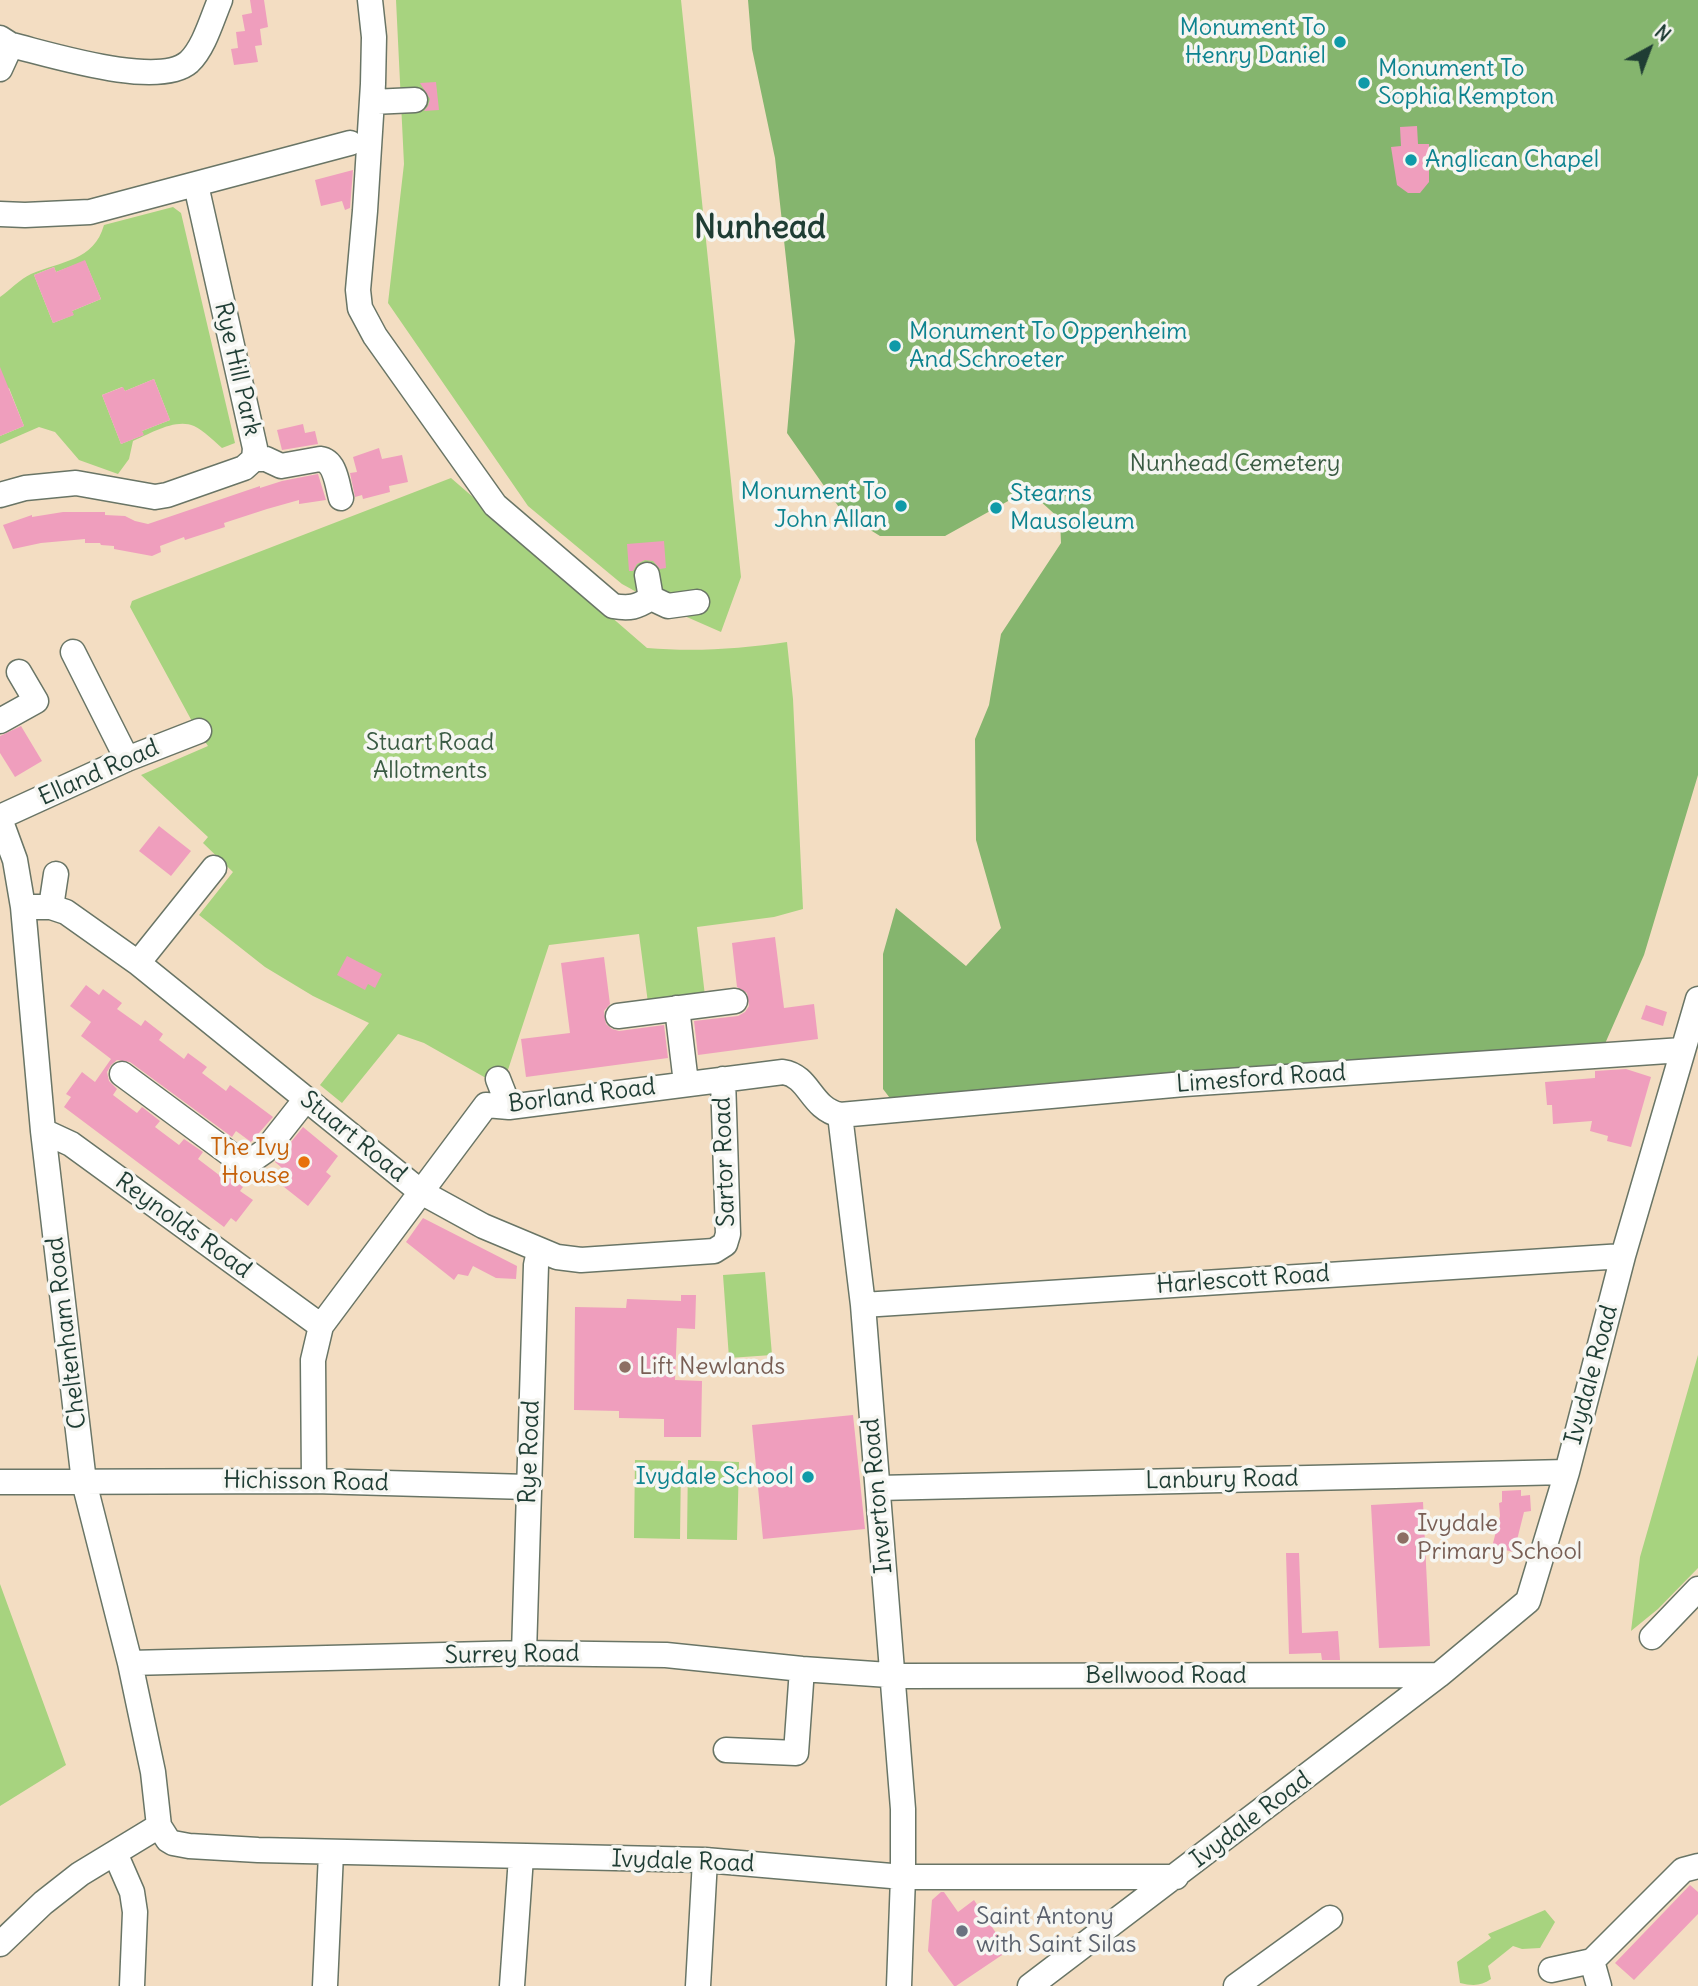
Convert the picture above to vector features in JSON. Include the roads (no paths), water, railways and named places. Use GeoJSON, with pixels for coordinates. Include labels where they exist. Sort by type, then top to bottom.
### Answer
{"type":"FeatureCollection","features":[{"type":"Feature","properties":{"kind":"street"},"geometry":{"type":"LineString","coordinates":[[0,69],[6,41],[129,72],[165,72],[189,62],[201,44],[220,0]]}},
{"type":"Feature","properties":{"kind":"street"},"geometry":{"type":"LineString","coordinates":[[370,0],[374,37],[372,102],[358,290],[360,308],[366,321],[484,490],[510,519],[613,606],[626,609],[636,607],[649,586],[668,606],[697,602]]}},
{"type":"Feature","properties":{"kind":"street"},"geometry":{"type":"LineString","coordinates":[[372,102],[415,100]]}},
{"type":"Feature","properties":{"kind":"street"},"geometry":{"type":"LineString","coordinates":[[0,214],[90,212],[350,143]]}},
{"type":"Feature","properties":{"kind":"street","name":"Rye Hill Park"},"geometry":{"type":"LineString","coordinates":[[0,495],[25,488],[76,483],[155,497],[244,468],[254,459],[255,448],[196,185]]}},
{"type":"Feature","properties":{"kind":"street"},"geometry":{"type":"LineString","coordinates":[[254,459],[266,459],[281,466],[326,460],[331,465],[341,498]]}},
{"type":"Feature","properties":{"kind":"street"},"geometry":{"type":"LineString","coordinates":[[73,652],[127,759]]}},
{"type":"Feature","properties":{"kind":"street"},"geometry":{"type":"LineString","coordinates":[[0,721],[36,701],[19,672]]}},
{"type":"Feature","properties":{"kind":"street","name":"Elland Road"},"geometry":{"type":"LineString","coordinates":[[0,818],[127,759],[199,732]]}},
{"type":"Feature","properties":{"kind":"street","name":"Cheltenham Road"},"geometry":{"type":"LineString","coordinates":[[0,818],[15,860],[23,907],[43,1131],[84,1482],[130,1663],[164,1833]]}},
{"type":"Feature","properties":{"kind":"street"},"geometry":{"type":"LineString","coordinates":[[138,963],[214,868]]}},
{"type":"Feature","properties":{"kind":"street"},"geometry":{"type":"LineString","coordinates":[[51,907],[56,874]]}},
{"type":"Feature","properties":{"kind":"street","name":"Stuart Road"},"geometry":{"type":"LineString","coordinates":[[23,907],[51,907],[65,912],[138,963],[421,1192],[483,1226],[557,1257],[600,1260],[714,1251],[725,1244]]}},
{"type":"Feature","properties":{"kind":"street","name":"Ivydale Road"},"geometry":{"type":"LineString","coordinates":[[164,1833],[173,1843],[189,1846],[331,1853],[705,1860],[903,1877],[1176,1877],[1439,1675],[1528,1601],[1567,1472],[1623,1256],[1698,999]]}},
{"type":"Feature","properties":{"kind":"street"},"geometry":{"type":"LineString","coordinates":[[618,1016],[735,1001]]}},
{"type":"Feature","properties":{"kind":"street"},"geometry":{"type":"LineString","coordinates":[[677,1009],[686,1083]]}},
{"type":"Feature","properties":{"kind":"street","name":"Limesford Road"},"geometry":{"type":"LineString","coordinates":[[840,1115],[1184,1084],[1682,1050]]}},
{"type":"Feature","properties":{"kind":"street","name":"Borland Road"},"geometry":{"type":"LineString","coordinates":[[314,1481],[313,1360],[321,1326],[486,1105],[509,1107],[783,1072],[799,1079],[822,1108],[840,1115]]}},
{"type":"Feature","properties":{"kind":"street"},"geometry":{"type":"LineString","coordinates":[[122,1074],[245,1165],[265,1151],[306,1099]]}},
{"type":"Feature","properties":{"kind":"street"},"geometry":{"type":"LineString","coordinates":[[498,1079],[509,1107]]}},
{"type":"Feature","properties":{"kind":"street","name":"Sartor Road"},"geometry":{"type":"LineString","coordinates":[[723,1079],[728,1234],[725,1244]]}},
{"type":"Feature","properties":{"kind":"street","name":"Inverton Road"},"geometry":{"type":"LineString","coordinates":[[840,1115],[863,1305],[903,1809],[899,1986]]}},
{"type":"Feature","properties":{"kind":"street","name":"Reynolds Road"},"geometry":{"type":"LineString","coordinates":[[43,1131],[71,1144],[321,1326]]}},
{"type":"Feature","properties":{"kind":"street","name":"Rye Road"},"geometry":{"type":"LineString","coordinates":[[524,1653],[536,1265],[539,1251]]}},
{"type":"Feature","properties":{"kind":"street","name":"Harlescott Road"},"geometry":{"type":"LineString","coordinates":[[863,1305],[1623,1256]]}},
{"type":"Feature","properties":{"kind":"street","name":"Lanbury Road"},"geometry":{"type":"LineString","coordinates":[[878,1488],[1567,1472]]}},
{"type":"Feature","properties":{"kind":"street","name":"Hichisson Road"},"geometry":{"type":"LineString","coordinates":[[0,1482],[314,1481],[528,1487]]}},
{"type":"Feature","properties":{"kind":"street"},"geometry":{"type":"LineString","coordinates":[[1652,1637],[1698,1589]]}},
{"type":"Feature","properties":{"kind":"street","name":"Surrey Road"},"geometry":{"type":"LineString","coordinates":[[130,1663],[524,1653],[666,1655],[892,1676]]}},
{"type":"Feature","properties":{"kind":"street"},"geometry":{"type":"LineString","coordinates":[[726,1750],[796,1753],[802,1669]]}},
{"type":"Feature","properties":{"kind":"street","name":"Bellwood Road"},"geometry":{"type":"LineString","coordinates":[[892,1676],[1439,1675]]}},
{"type":"Feature","properties":{"kind":"street"},"geometry":{"type":"LineString","coordinates":[[0,1944],[43,1903],[80,1874],[115,1853],[164,1833]]}},
{"type":"Feature","properties":{"kind":"street"},"geometry":{"type":"LineString","coordinates":[[115,1853],[132,1892],[135,1912],[132,1986]]}},
{"type":"Feature","properties":{"kind":"street"},"geometry":{"type":"LineString","coordinates":[[325,1986],[331,1853]]}},
{"type":"Feature","properties":{"kind":"street"},"geometry":{"type":"LineString","coordinates":[[512,1986],[521,1857]]}},
{"type":"Feature","properties":{"kind":"street"},"geometry":{"type":"LineString","coordinates":[[698,1986],[705,1860]]}},
{"type":"Feature","properties":{"kind":"street"},"geometry":{"type":"LineString","coordinates":[[1552,1970],[1592,1961],[1683,1870],[1698,1866]]}},
{"type":"Feature","properties":{"kind":"street"},"geometry":{"type":"LineString","coordinates":[[1030,1986],[1176,1877]]}},
{"type":"Feature","properties":{"kind":"street"},"geometry":{"type":"LineString","coordinates":[[1236,1986],[1331,1918]]}},
{"type":"Feature","properties":{"kind":"street"},"geometry":{"type":"LineString","coordinates":[[1592,1961],[1599,1986]]}},
{"type":"Feature","properties":{"kind":"place","name":"Monument To Henry Daniel"},"geometry":{"type":"Point","coordinates":[1340,42]}},
{"type":"Feature","properties":{"kind":"place","name":"Monument To Sophia Kempton"},"geometry":{"type":"Point","coordinates":[1364,83]}},
{"type":"Feature","properties":{"kind":"place","name":"Anglican Chapel"},"geometry":{"type":"Point","coordinates":[1411,160]}},
{"type":"Feature","properties":{"kind":"place","name":"Monument To Oppenheim And Schroeter"},"geometry":{"type":"Point","coordinates":[895,346]}},
{"type":"Feature","properties":{"kind":"place","name":"Monument To John Allan"},"geometry":{"type":"Point","coordinates":[901,506]}},
{"type":"Feature","properties":{"kind":"place","name":"Stearns Mausoleum"},"geometry":{"type":"Point","coordinates":[996,508]}},
{"type":"Feature","properties":{"kind":"place","name":"The Ivy House"},"geometry":{"type":"Point","coordinates":[304,1162]}},
{"type":"Feature","properties":{"kind":"place","name":"Lift Newlands"},"geometry":{"type":"Point","coordinates":[625,1367]}},
{"type":"Feature","properties":{"kind":"place","name":"Ivydale School"},"geometry":{"type":"Point","coordinates":[808,1477]}},
{"type":"Feature","properties":{"kind":"place","name":"Ivydale Primary School"},"geometry":{"type":"Point","coordinates":[1403,1538]}},
{"type":"Feature","properties":{"kind":"place","name":"Saint Antony with Saint Silas"},"geometry":{"type":"Point","coordinates":[962,1931]}},
{"type":"Feature","properties":{"kind":"district","name":"Nunhead"},"geometry":{"type":"Point","coordinates":[760,229]}},
{"type":"Feature","properties":{"kind":"park label","name":"Nunhead Cemetery"},"geometry":{"type":"Point","coordinates":[1235,464]}},
{"type":"Feature","properties":{"kind":"park label","name":"Stuart Road Allotments"},"geometry":{"type":"Point","coordinates":[430,757]}}]}
